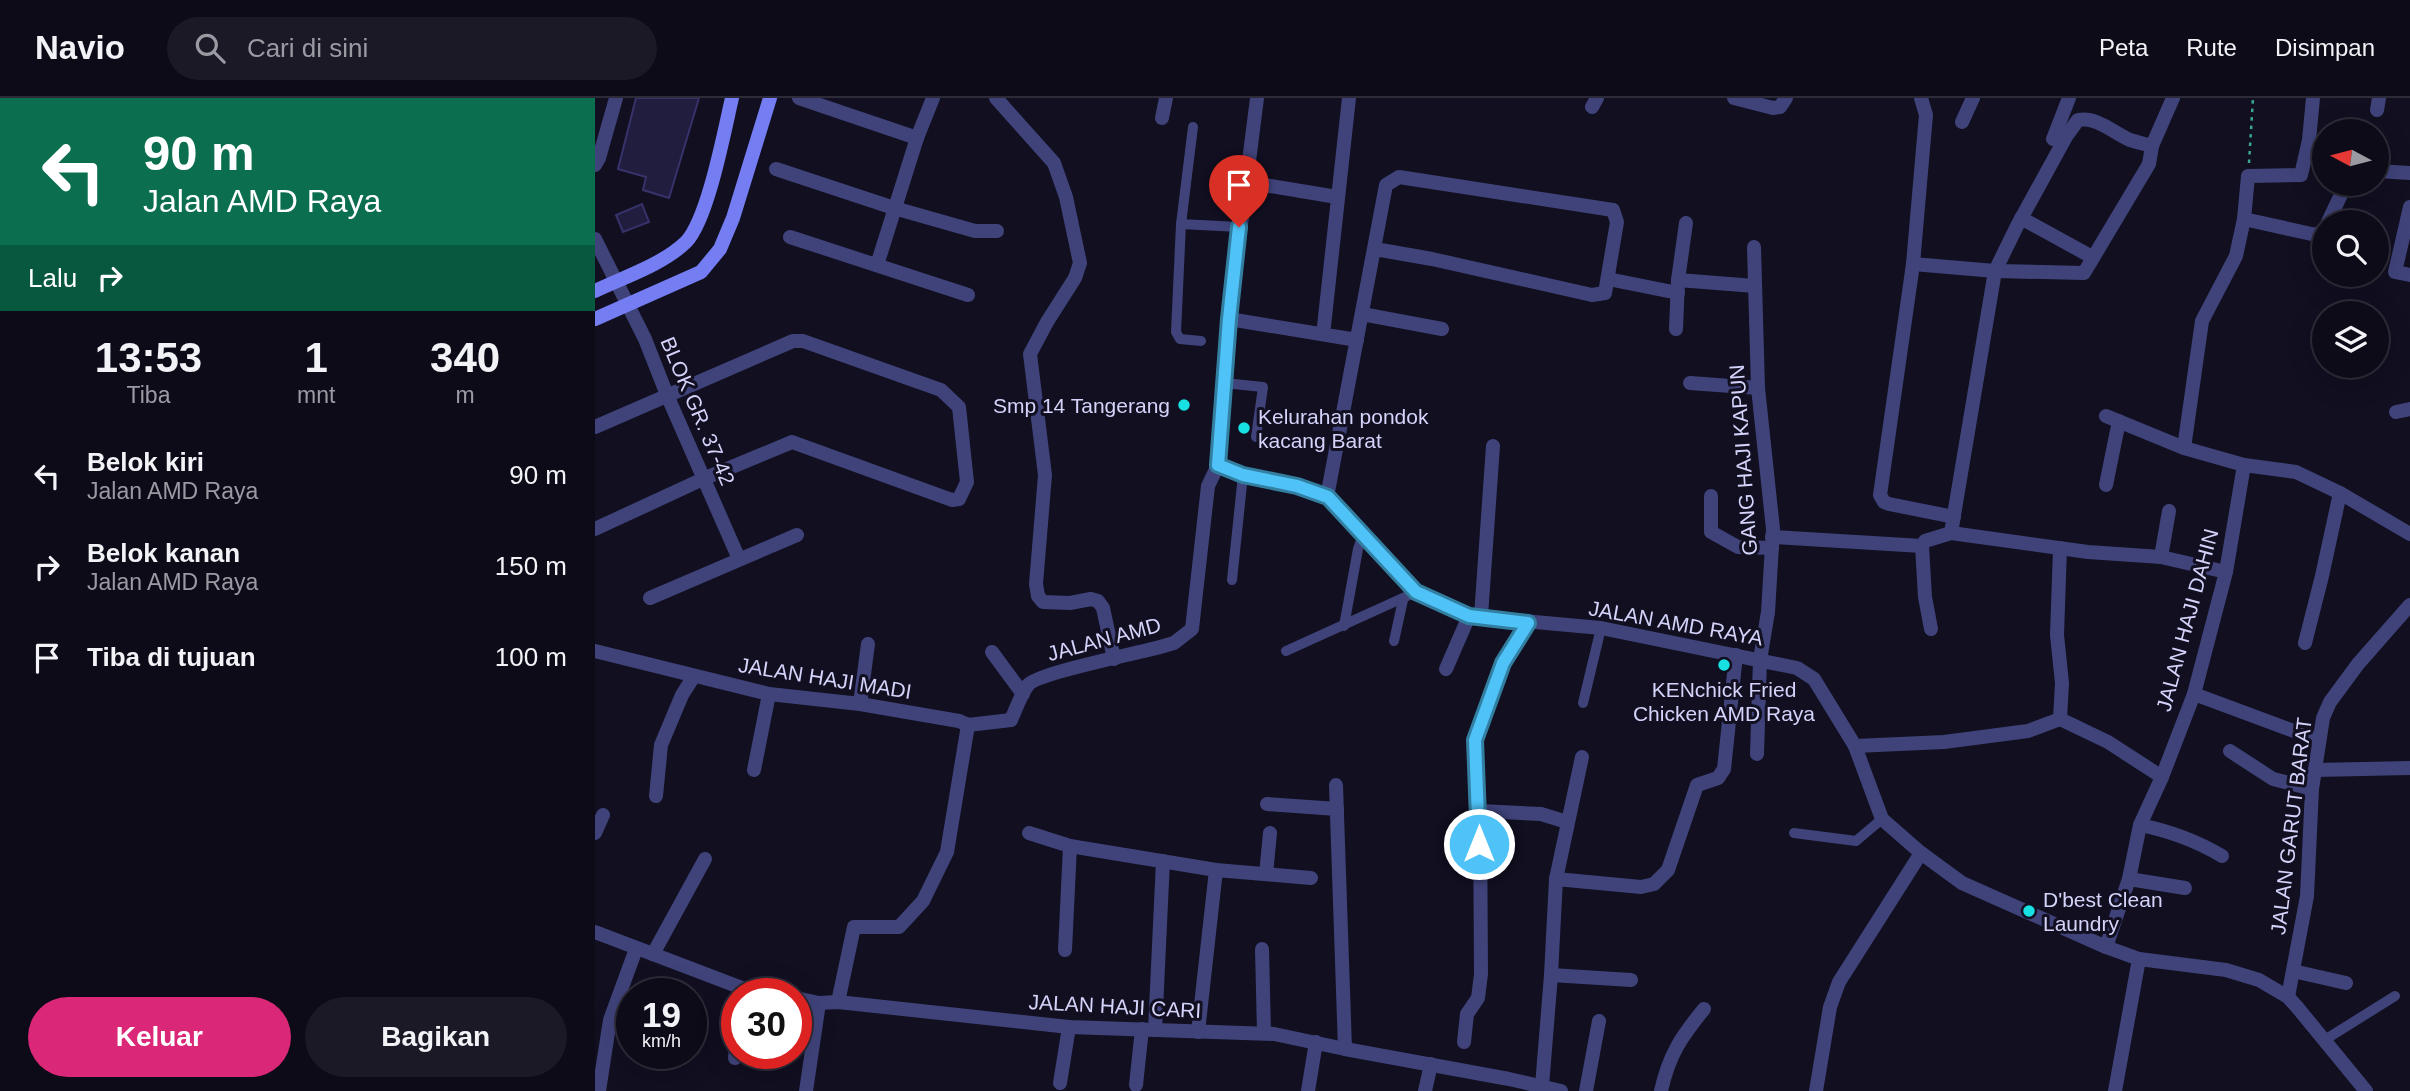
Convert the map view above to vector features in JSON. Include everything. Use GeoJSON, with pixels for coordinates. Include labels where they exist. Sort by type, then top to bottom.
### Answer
{"type":"FeatureCollection","features":[{"type":"Feature","properties":{"kind":"main road"},"geometry":{"type":"LineString","coordinates":[[595,291],[664,258],[687,241],[704,209],[732,98]]}},
{"type":"Feature","properties":{"kind":"main road"},"geometry":{"type":"LineString","coordinates":[[595,319],[701,272],[719,249],[733,218],[770,98]]}},
{"type":"Feature","properties":{"kind":"street"},"geometry":{"type":"LineString","coordinates":[[595,165],[616,98]]}},
{"type":"Feature","properties":{"kind":"street"},"geometry":{"type":"LineString","coordinates":[[799,98],[917,138]]}},
{"type":"Feature","properties":{"kind":"street"},"geometry":{"type":"LineString","coordinates":[[877,265],[917,138],[933,98]]}},
{"type":"Feature","properties":{"kind":"street"},"geometry":{"type":"LineString","coordinates":[[996,98],[1054,163],[1066,197],[1080,263],[1075,278],[1030,354],[1045,475],[1036,584],[1038,596],[1043,602],[1056,604],[1091,599],[1098,601],[1103,608],[1114,659]]}},
{"type":"Feature","properties":{"kind":"street"},"geometry":{"type":"LineString","coordinates":[[1162,118],[1166,98]]}},
{"type":"Feature","properties":{"kind":"street"},"geometry":{"type":"LineString","coordinates":[[1218,465],[1229,319],[1257,98]]}},
{"type":"Feature","properties":{"kind":"street"},"geometry":{"type":"LineString","coordinates":[[1324,326],[1349,98]]}},
{"type":"Feature","properties":{"kind":"street"},"geometry":{"type":"LineString","coordinates":[[1734,98],[1773,108],[1780,107],[1786,98]]}},
{"type":"Feature","properties":{"kind":"street"},"geometry":{"type":"LineString","coordinates":[[1921,98],[1926,126],[1913,264],[1880,495],[1889,504],[1954,517]]}},
{"type":"Feature","properties":{"kind":"street"},"geometry":{"type":"LineString","coordinates":[[1962,122],[1973,98]]}},
{"type":"Feature","properties":{"kind":"street"},"geometry":{"type":"LineString","coordinates":[[2053,139],[2069,98]]}},
{"type":"Feature","properties":{"kind":"street"},"geometry":{"type":"LineString","coordinates":[[1913,264],[1995,271],[2084,273],[2149,164],[2152,146],[2173,98]]}},
{"type":"Feature","properties":{"kind":"street"},"geometry":{"type":"LineString","coordinates":[[2184,448],[2202,321],[2236,256],[2249,176],[2301,176],[2309,140],[2313,98]]}},
{"type":"Feature","properties":{"kind":"street"},"geometry":{"type":"LineString","coordinates":[[1951,533],[1995,271],[2021,218],[2078,120],[2096,122],[2130,139],[2152,146]]}},
{"type":"Feature","properties":{"kind":"street"},"geometry":{"type":"LineString","coordinates":[[776,169],[894,208],[975,231],[997,231]]}},
{"type":"Feature","properties":{"kind":"street"},"geometry":{"type":"LineString","coordinates":[[2389,172],[2410,173]]}},
{"type":"Feature","properties":{"kind":"street"},"geometry":{"type":"LineString","coordinates":[[1328,497],[1386,185],[1399,177],[1613,210],[1617,222],[1605,293],[1592,295],[1433,259],[1375,249]]}},
{"type":"Feature","properties":{"kind":"street"},"geometry":{"type":"LineString","coordinates":[[1246,182],[1337,197]]}},
{"type":"Feature","properties":{"kind":"street"},"geometry":{"type":"LineString","coordinates":[[2410,207],[2395,272],[2410,275]]}},
{"type":"Feature","properties":{"kind":"street"},"geometry":{"type":"LineString","coordinates":[[2021,218],[2092,257]]}},
{"type":"Feature","properties":{"kind":"street"},"geometry":{"type":"LineString","coordinates":[[2244,219],[2312,234]]}},
{"type":"Feature","properties":{"kind":"street"},"geometry":{"type":"LineString","coordinates":[[1676,329],[1686,223]]}},
{"type":"Feature","properties":{"kind":"street"},"geometry":{"type":"LineString","coordinates":[[790,237],[968,295]]}},
{"type":"Feature","properties":{"kind":"street","name":"BLOK GR. 37-42"},"geometry":{"type":"LineString","coordinates":[[595,239],[645,339],[739,559]]}},
{"type":"Feature","properties":{"kind":"street","name":"GANG HAJI KAPUN"},"geometry":{"type":"LineString","coordinates":[[1753,247],[1758,388],[1772,542],[1768,612],[1760,660],[1757,754]]}},
{"type":"Feature","properties":{"kind":"street"},"geometry":{"type":"LineString","coordinates":[[1608,279],[1678,287],[1755,286]]}},
{"type":"Feature","properties":{"kind":"street"},"geometry":{"type":"LineString","coordinates":[[1362,314],[1442,329]]}},
{"type":"Feature","properties":{"kind":"street"},"geometry":{"type":"LineString","coordinates":[[1229,319],[1357,340]]}},
{"type":"Feature","properties":{"kind":"street"},"geometry":{"type":"LineString","coordinates":[[595,427],[798,340],[940,390],[959,407],[967,482],[959,499],[952,500],[792,442],[703,479],[595,529]]}},
{"type":"Feature","properties":{"kind":"street"},"geometry":{"type":"LineString","coordinates":[[1690,383],[1758,388]]}},
{"type":"Feature","properties":{"kind":"street"},"geometry":{"type":"LineString","coordinates":[[2106,485],[2113,418],[2184,448],[2244,465],[2296,472],[2340,493],[2410,534]]}},
{"type":"Feature","properties":{"kind":"street"},"geometry":{"type":"LineString","coordinates":[[1446,669],[1475,616],[1493,446]]}},
{"type":"Feature","properties":{"kind":"street","name":"JALAN AMD"},"geometry":{"type":"LineString","coordinates":[[968,725],[1011,720],[1028,685],[1034,680],[1073,667],[1174,643],[1192,629],[1208,486],[1218,465]]}},
{"type":"Feature","properties":{"kind":"street","name":"JALAN AMD RAYA"},"geometry":{"type":"LineString","coordinates":[[1218,465],[1243,475],[1297,486],[1328,497],[1363,535],[1409,596],[1475,616],[1601,628],[1797,668],[1814,679],[1854,746],[1882,819],[1921,853],[1962,883],[2106,947],[2139,959],[2226,970],[2259,980],[2288,997],[2366,1091]]}},
{"type":"Feature","properties":{"kind":"street","name":"JALAN HAJI DAHIN"},"geometry":{"type":"LineString","coordinates":[[2106,947],[2129,879],[2140,825],[2194,694],[2226,572],[2244,465]]}},
{"type":"Feature","properties":{"kind":"street"},"geometry":{"type":"LineString","coordinates":[[2305,643],[2340,493]]}},
{"type":"Feature","properties":{"kind":"street"},"geometry":{"type":"LineString","coordinates":[[1711,496],[1711,531],[1738,547],[1772,542],[1922,545]]}},
{"type":"Feature","properties":{"kind":"street"},"geometry":{"type":"LineString","coordinates":[[2161,557],[2169,511]]}},
{"type":"Feature","properties":{"kind":"street"},"geometry":{"type":"LineString","coordinates":[[1931,629],[1925,597],[1922,545],[1925,541],[1951,533],[2060,548],[2161,557],[2226,572]]}},
{"type":"Feature","properties":{"kind":"street"},"geometry":{"type":"LineString","coordinates":[[650,598],[797,535]]}},
{"type":"Feature","properties":{"kind":"street"},"geometry":{"type":"LineString","coordinates":[[2060,548],[2057,635],[2061,683],[2060,719]]}},
{"type":"Feature","properties":{"kind":"street","name":"JALAN GARUT BARAT"},"geometry":{"type":"LineString","coordinates":[[2288,997],[2307,896],[2312,789],[2323,718],[2330,702],[2358,663],[2410,605]]}},
{"type":"Feature","properties":{"kind":"street"},"geometry":{"type":"LineString","coordinates":[[1464,1042],[1468,1014],[1478,998],[1481,986],[1480,811],[1475,740],[1503,663],[1528,623]]}},
{"type":"Feature","properties":{"kind":"street"},"geometry":{"type":"LineString","coordinates":[[860,704],[869,644]]}},
{"type":"Feature","properties":{"kind":"street","name":"JALAN HAJI MADI"},"geometry":{"type":"LineString","coordinates":[[595,651],[769,694],[860,704],[959,721],[968,725]]}},
{"type":"Feature","properties":{"kind":"street"},"geometry":{"type":"LineString","coordinates":[[992,652],[1023,694]]}},
{"type":"Feature","properties":{"kind":"street"},"geometry":{"type":"LineString","coordinates":[[1556,879],[1641,887],[1654,884],[1668,870],[1697,785],[1718,778],[1724,769],[1735,655]]}},
{"type":"Feature","properties":{"kind":"street"},"geometry":{"type":"LineString","coordinates":[[656,796],[661,745],[682,695],[694,676]]}},
{"type":"Feature","properties":{"kind":"street"},"geometry":{"type":"LineString","coordinates":[[754,770],[769,694]]}},
{"type":"Feature","properties":{"kind":"street"},"geometry":{"type":"LineString","coordinates":[[2194,694],[2318,740]]}},
{"type":"Feature","properties":{"kind":"street"},"geometry":{"type":"LineString","coordinates":[[1854,746],[1944,742],[2028,731],[2060,719],[2101,738],[2162,777]]}},
{"type":"Feature","properties":{"kind":"street"},"geometry":{"type":"LineString","coordinates":[[838,1002],[854,927],[899,927],[923,901],[947,852],[968,725]]}},
{"type":"Feature","properties":{"kind":"street"},"geometry":{"type":"LineString","coordinates":[[2230,751],[2273,779],[2312,789]]}},
{"type":"Feature","properties":{"kind":"street"},"geometry":{"type":"LineString","coordinates":[[1542,1087],[1556,879],[1583,757]]}},
{"type":"Feature","properties":{"kind":"street"},"geometry":{"type":"LineString","coordinates":[[2315,770],[2410,768]]}},
{"type":"Feature","properties":{"kind":"street"},"geometry":{"type":"LineString","coordinates":[[1336,785],[1345,1049]]}},
{"type":"Feature","properties":{"kind":"street"},"geometry":{"type":"LineString","coordinates":[[1267,804],[1337,809]]}},
{"type":"Feature","properties":{"kind":"street"},"geometry":{"type":"LineString","coordinates":[[1480,811],[1541,814],[1567,822]]}},
{"type":"Feature","properties":{"kind":"street"},"geometry":{"type":"LineString","coordinates":[[595,833],[603,816]]}},
{"type":"Feature","properties":{"kind":"street"},"geometry":{"type":"LineString","coordinates":[[2140,825],[2165,830],[2195,841],[2222,856]]}},
{"type":"Feature","properties":{"kind":"street"},"geometry":{"type":"LineString","coordinates":[[1029,833],[1070,846],[1216,870],[1311,878]]}},
{"type":"Feature","properties":{"kind":"street"},"geometry":{"type":"LineString","coordinates":[[1266,874],[1270,833]]}},
{"type":"Feature","properties":{"kind":"street"},"geometry":{"type":"LineString","coordinates":[[1065,950],[1070,846]]}},
{"type":"Feature","properties":{"kind":"street"},"geometry":{"type":"LineString","coordinates":[[1816,1091],[1830,1007],[1839,982],[1921,853]]}},
{"type":"Feature","properties":{"kind":"street"},"geometry":{"type":"LineString","coordinates":[[653,954],[705,859]]}},
{"type":"Feature","properties":{"kind":"street"},"geometry":{"type":"LineString","coordinates":[[1136,1085],[1148,1029],[1163,861]]}},
{"type":"Feature","properties":{"kind":"street"},"geometry":{"type":"LineString","coordinates":[[1198,1031],[1216,870]]}},
{"type":"Feature","properties":{"kind":"street"},"geometry":{"type":"LineString","coordinates":[[2129,879],[2185,888]]}},
{"type":"Feature","properties":{"kind":"street"},"geometry":{"type":"LineString","coordinates":[[595,932],[721,982]]}},
{"type":"Feature","properties":{"kind":"street"},"geometry":{"type":"LineString","coordinates":[[599,1091],[610,1020],[636,949]]}},
{"type":"Feature","properties":{"kind":"street"},"geometry":{"type":"LineString","coordinates":[[1262,949],[1264,1033]]}},
{"type":"Feature","properties":{"kind":"street"},"geometry":{"type":"LineString","coordinates":[[2115,1091],[2139,959]]}},
{"type":"Feature","properties":{"kind":"street"},"geometry":{"type":"LineString","coordinates":[[2293,971],[2346,983]]}},
{"type":"Feature","properties":{"kind":"street"},"geometry":{"type":"LineString","coordinates":[[1551,975],[1631,980]]}},
{"type":"Feature","properties":{"kind":"street","name":"JALAN HAJI CARI"},"geometry":{"type":"LineString","coordinates":[[812,1001],[1069,1027],[1264,1033],[1431,1064],[1507,1085],[1561,1091]]}},
{"type":"Feature","properties":{"kind":"street"},"geometry":{"type":"LineString","coordinates":[[806,1091],[819,1003]]}},
{"type":"Feature","properties":{"kind":"street"},"geometry":{"type":"LineString","coordinates":[[1661,1091],[1672,1053],[1704,1009]]}},
{"type":"Feature","properties":{"kind":"street"},"geometry":{"type":"LineString","coordinates":[[1586,1091],[1599,1021]]}},
{"type":"Feature","properties":{"kind":"street"},"geometry":{"type":"LineString","coordinates":[[1060,1083],[1069,1027]]}},
{"type":"Feature","properties":{"kind":"street"},"geometry":{"type":"LineString","coordinates":[[1308,1091],[1316,1042]]}},
{"type":"Feature","properties":{"kind":"street"},"geometry":{"type":"LineString","coordinates":[[1425,1091],[1431,1064]]}},
{"type":"Feature","properties":{"kind":"lane"},"geometry":{"type":"LineString","coordinates":[[1193,127],[1181,224],[1176,332],[1180,339],[1201,341]]}},
{"type":"Feature","properties":{"kind":"lane"},"geometry":{"type":"LineString","coordinates":[[1181,224],[1239,227]]}},
{"type":"Feature","properties":{"kind":"lane"},"geometry":{"type":"LineString","coordinates":[[1224,383],[1263,387],[1256,437]]}},
{"type":"Feature","properties":{"kind":"lane"},"geometry":{"type":"LineString","coordinates":[[1232,580],[1243,475]]}},
{"type":"Feature","properties":{"kind":"lane"},"geometry":{"type":"LineString","coordinates":[[1344,626],[1357,549],[1363,535]]}},
{"type":"Feature","properties":{"kind":"lane"},"geometry":{"type":"LineString","coordinates":[[1286,651],[1409,596]]}},
{"type":"Feature","properties":{"kind":"lane"},"geometry":{"type":"LineString","coordinates":[[1394,641],[1409,596]]}},
{"type":"Feature","properties":{"kind":"lane"},"geometry":{"type":"LineString","coordinates":[[1583,703],[1601,628]]}},
{"type":"Feature","properties":{"kind":"lane"},"geometry":{"type":"LineString","coordinates":[[1794,833],[1856,841],[1882,819]]}},
{"type":"Feature","properties":{"kind":"lane"},"geometry":{"type":"LineString","coordinates":[[2323,1041],[2395,996]]}},
{"type":"Feature","properties":{"kind":"path"},"geometry":{"type":"LineString","coordinates":[[2249,176],[2253,98]]}},
{"type":"Feature","properties":{"kind":"building"},"geometry":{"type":"Polygon","coordinates":[[[636,98],[699,98],[669,198],[643,190],[646,177],[618,169],[636,98]]]}},
{"type":"Feature","properties":{"kind":"building"},"geometry":{"type":"Polygon","coordinates":[[[642,204],[649,222],[623,232],[616,215],[642,204]]]}},
{"type":"Feature","properties":{"kind":"place","name":"Smp 14 Tangerang"},"geometry":{"type":"Point","coordinates":[1184,405]}},
{"type":"Feature","properties":{"kind":"place","name":"Kelurahan pondok kacang Barat"},"geometry":{"type":"Point","coordinates":[1244,428]}},
{"type":"Feature","properties":{"kind":"place","name":"KENchick Fried Chicken AMD Raya"},"geometry":{"type":"Point","coordinates":[1724,665]}},
{"type":"Feature","properties":{"kind":"place","name":"D'best Clean Laundry"},"geometry":{"type":"Point","coordinates":[2029,911]}},
{"type":"Feature","properties":{"kind":"route"},"geometry":{"type":"LineString","coordinates":[[1239,227],[1218,465],[1243,475],[1297,486],[1328,497],[1416,592],[1469,616],[1528,623],[1503,663],[1475,740],[1480,811],[1479,844]]}}]}
